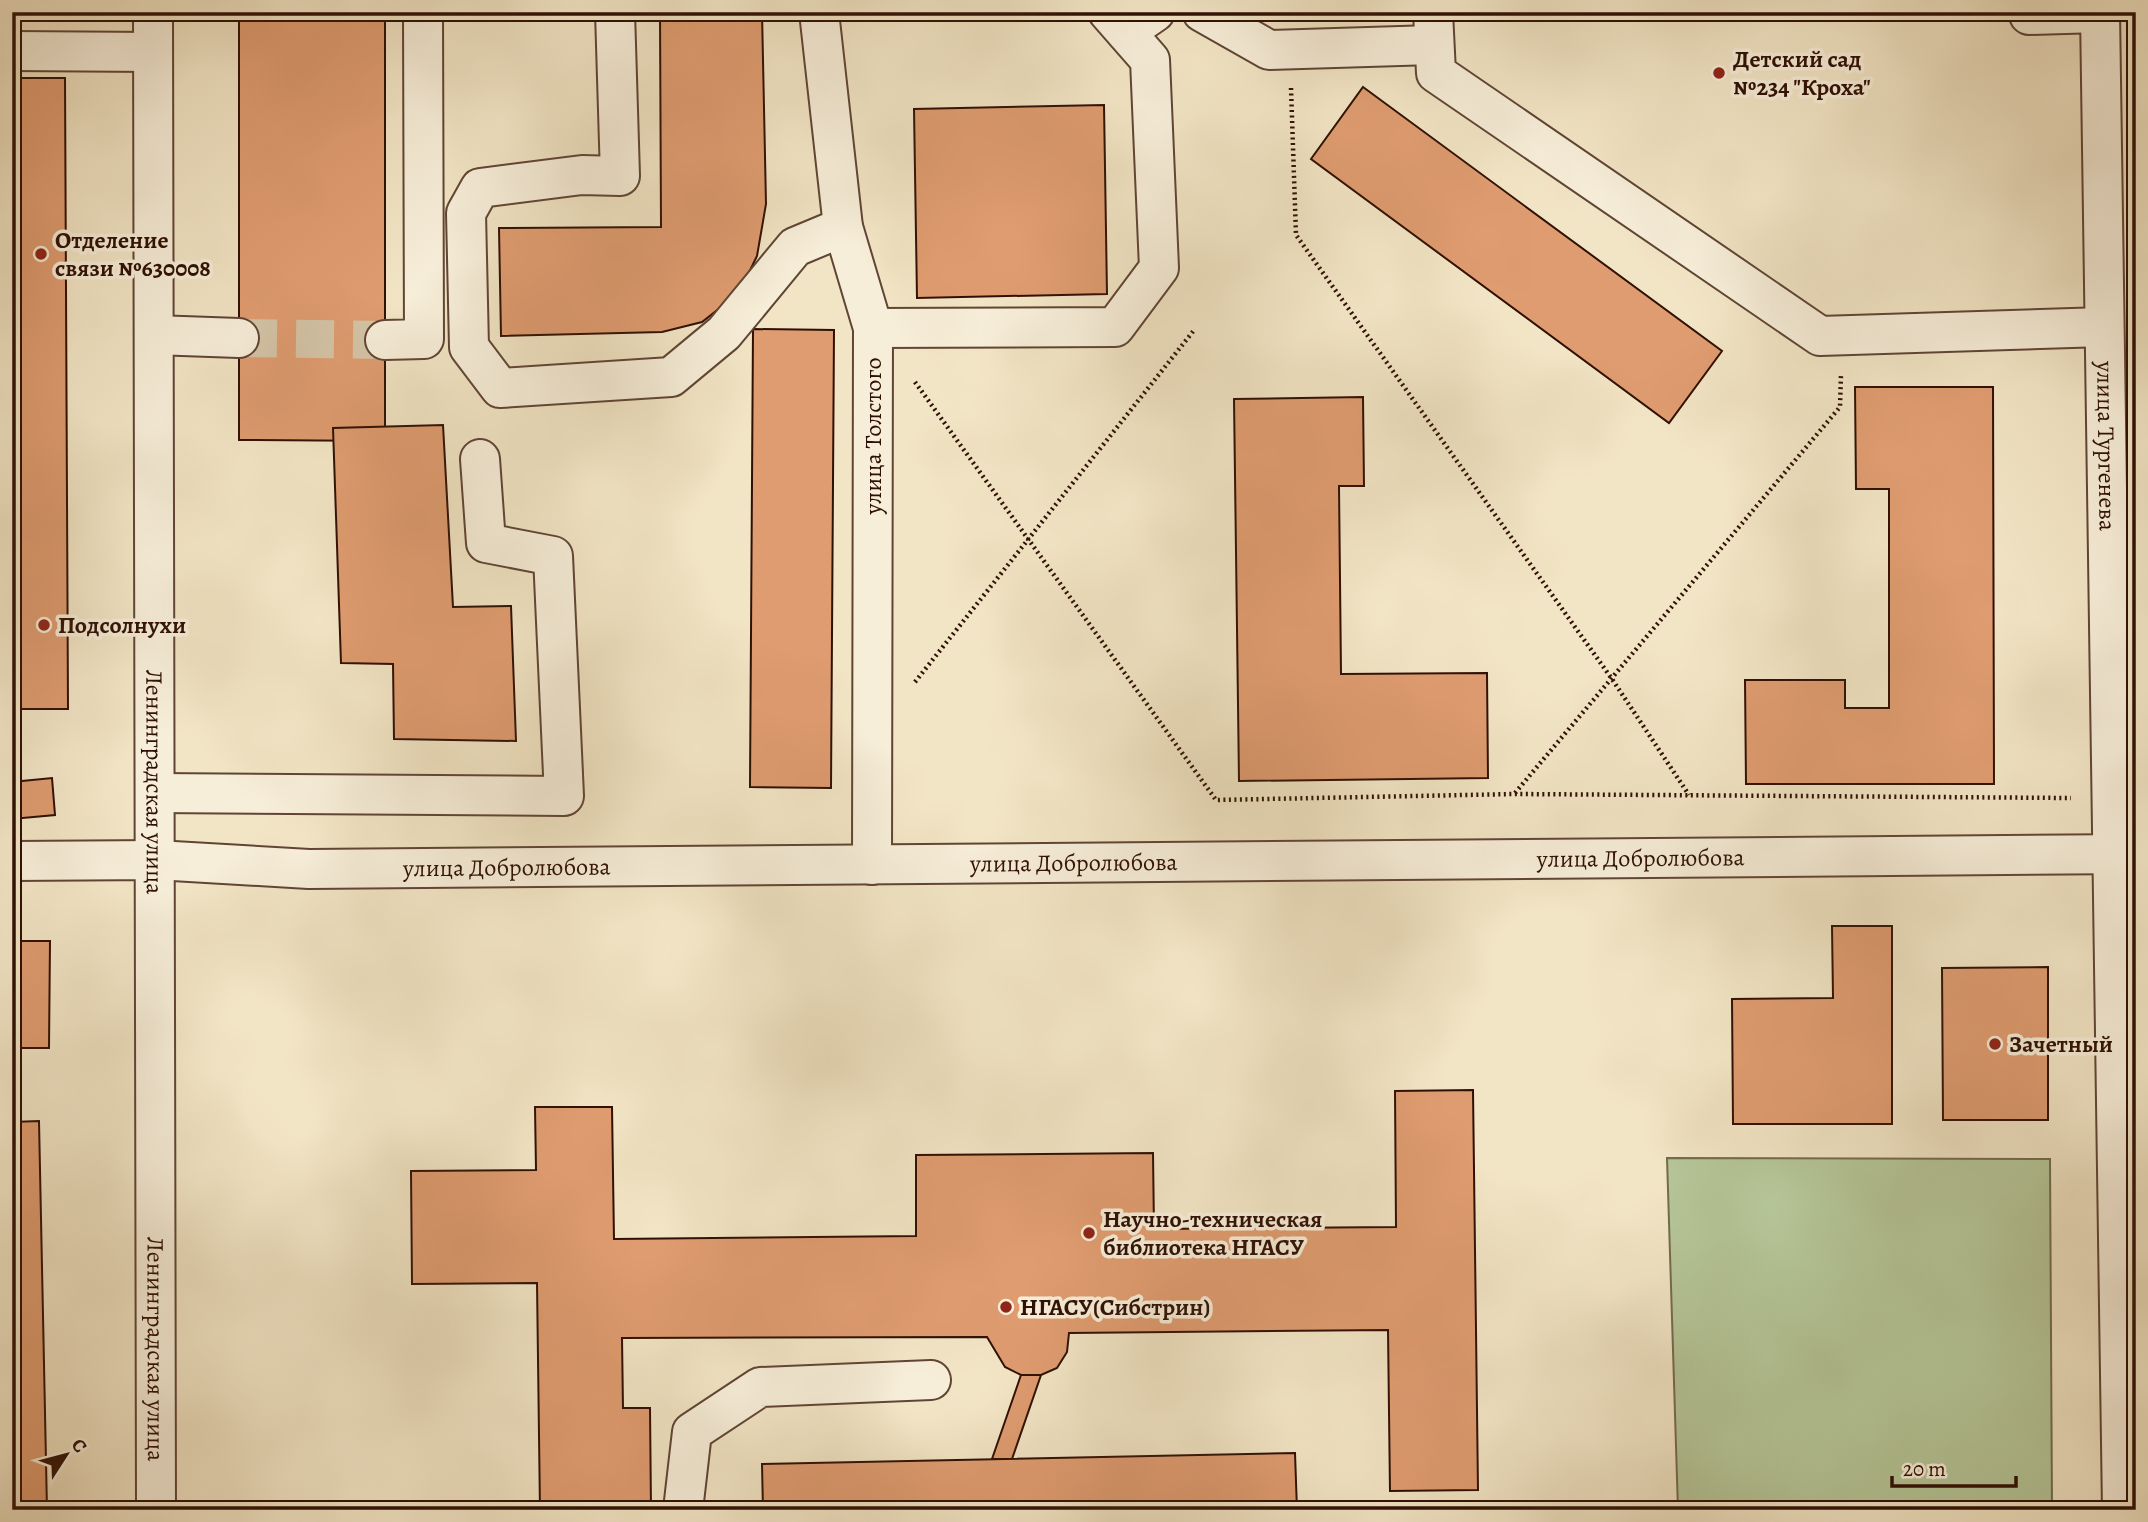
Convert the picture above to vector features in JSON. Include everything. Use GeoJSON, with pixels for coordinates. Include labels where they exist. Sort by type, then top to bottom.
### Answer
{"type":"FeatureCollection","features":[{"type":"Feature","properties":{"kind":"street","name":"Ленинградская улица"},"geometry":{"type":"LineString","coordinates":[[153,12],[156,1510]]}},
{"type":"Feature","properties":{"kind":"street"},"geometry":{"type":"LineString","coordinates":[[385,340],[424,338],[423,12]]}},
{"type":"Feature","properties":{"kind":"street"},"geometry":{"type":"LineString","coordinates":[[615,12],[620,176],[582,175],[480,188],[466,214],[469,347],[500,388],[671,377],[724,333],[795,247],[842,227]]}},
{"type":"Feature","properties":{"kind":"street","name":"улица Толстого"},"geometry":{"type":"LineString","coordinates":[[819,12],[842,227],[873,328],[872,865]]}},
{"type":"Feature","properties":{"kind":"street"},"geometry":{"type":"LineString","coordinates":[[1202,12],[1242,23],[1269,50],[1433,29],[1436,73],[1820,336],[2104,327]]}},
{"type":"Feature","properties":{"kind":"street"},"geometry":{"type":"LineString","coordinates":[[2029,12],[2029,15],[2100,12]]}},
{"type":"Feature","properties":{"kind":"street","name":"улица Тургенева"},"geometry":{"type":"LineString","coordinates":[[2100,12],[2110,798],[2123,855],[2126,1140],[2122,1510]]}},
{"type":"Feature","properties":{"kind":"street"},"geometry":{"type":"LineString","coordinates":[[873,328],[1115,327],[1159,268],[1150,60],[1130,19]]}},
{"type":"Feature","properties":{"kind":"street"},"geometry":{"type":"LineString","coordinates":[[12,51],[153,52]]}},
{"type":"Feature","properties":{"kind":"street"},"geometry":{"type":"LineString","coordinates":[[154,335],[239,338]]}},
{"type":"Feature","properties":{"kind":"street"},"geometry":{"type":"LineString","coordinates":[[155,793],[564,796],[553,556],[486,543],[480,459]]}},
{"type":"Feature","properties":{"kind":"street","name":"улица Добролюбова"},"geometry":{"type":"LineString","coordinates":[[12,862],[156,860],[309,869],[2123,855]]}},
{"type":"Feature","properties":{"kind":"street"},"geometry":{"type":"LineString","coordinates":[[683,1510],[692,1432],[760,1387],[931,1380]]}},
{"type":"Feature","properties":{"kind":"path"},"geometry":{"type":"LineString","coordinates":[[1290,49],[1296,235],[1612,679],[1690,796]]}},
{"type":"Feature","properties":{"kind":"path"},"geometry":{"type":"LineString","coordinates":[[873,328],[1029,538],[1216,800],[1515,794],[2110,798]]}},
{"type":"Feature","properties":{"kind":"path"},"geometry":{"type":"LineString","coordinates":[[908,690],[1195,329]]}},
{"type":"Feature","properties":{"kind":"path"},"geometry":{"type":"LineString","coordinates":[[1515,794],[1840,407],[1843,335]]}},
{"type":"Feature","properties":{"kind":"green space"},"geometry":{"type":"Polygon","coordinates":[[[1667,1158],[2050,1159],[2052,1510],[1678,1510],[1667,1158]]]}},
{"type":"Feature","properties":{"kind":"building"},"geometry":{"type":"Polygon","coordinates":[[[239,12],[385,12],[385,441],[239,440],[239,12]]]}},
{"type":"Feature","properties":{"kind":"building"},"geometry":{"type":"Polygon","coordinates":[[[660,12],[762,12],[766,204],[757,256],[739,293],[702,322],[662,332],[501,336],[499,228],[661,227],[660,12]]]}},
{"type":"Feature","properties":{"kind":"building"},"geometry":{"type":"Polygon","coordinates":[[[12,78],[65,78],[68,709],[12,709],[12,78]]]}},
{"type":"Feature","properties":{"kind":"building"},"geometry":{"type":"Polygon","coordinates":[[[1363,87],[1722,351],[1669,423],[1311,159],[1363,87]]]}},
{"type":"Feature","properties":{"kind":"building"},"geometry":{"type":"Polygon","coordinates":[[[1104,105],[1107,294],[917,298],[914,109],[1104,105]]]}},
{"type":"Feature","properties":{"kind":"building"},"geometry":{"type":"Polygon","coordinates":[[[753,329],[834,330],[831,788],[750,787],[753,329]]]}},
{"type":"Feature","properties":{"kind":"building"},"geometry":{"type":"Polygon","coordinates":[[[1855,387],[1993,387],[1994,784],[1746,784],[1745,680],[1845,680],[1845,708],[1889,708],[1889,489],[1856,489],[1855,387]]]}},
{"type":"Feature","properties":{"kind":"building"},"geometry":{"type":"Polygon","coordinates":[[[1363,397],[1364,486],[1339,486],[1341,674],[1487,673],[1488,778],[1239,781],[1234,399],[1363,397]]]}},
{"type":"Feature","properties":{"kind":"building"},"geometry":{"type":"Polygon","coordinates":[[[443,425],[453,607],[511,606],[516,741],[394,739],[393,664],[341,663],[333,428],[443,425]]]}},
{"type":"Feature","properties":{"kind":"building"},"geometry":{"type":"Polygon","coordinates":[[[52,778],[55,815],[12,819],[12,782],[52,778]]]}},
{"type":"Feature","properties":{"kind":"building"},"geometry":{"type":"Polygon","coordinates":[[[1832,926],[1892,926],[1892,1124],[1733,1124],[1732,999],[1833,998],[1832,926]]]}},
{"type":"Feature","properties":{"kind":"building"},"geometry":{"type":"Polygon","coordinates":[[[12,941],[50,941],[49,1048],[12,1048],[12,941]]]}},
{"type":"Feature","properties":{"kind":"building","name":"Зачетный"},"geometry":{"type":"Polygon","coordinates":[[[2048,967],[2048,1120],[1943,1120],[1942,968],[2048,967]]]}},
{"type":"Feature","properties":{"kind":"building","name":"НГАСУ(Сибстрин)"},"geometry":{"type":"Polygon","coordinates":[[[1473,1090],[1478,1490],[1390,1491],[1388,1330],[1069,1333],[1067,1352],[1057,1368],[1041,1375],[1021,1375],[1005,1367],[987,1337],[622,1338],[623,1408],[650,1408],[651,1510],[540,1510],[537,1283],[412,1284],[411,1171],[536,1170],[535,1107],[612,1107],[614,1239],[916,1236],[916,1155],[1153,1153],[1154,1229],[1396,1227],[1395,1091],[1473,1090]]]}},
{"type":"Feature","properties":{"kind":"building"},"geometry":{"type":"Polygon","coordinates":[[[39,1121],[47,1510],[12,1510],[12,1122],[39,1121]]]}},
{"type":"Feature","properties":{"kind":"building"},"geometry":{"type":"Polygon","coordinates":[[[1021,1375],[1041,1375],[1012,1459],[992,1459],[1021,1375]]]}},
{"type":"Feature","properties":{"kind":"building"},"geometry":{"type":"Polygon","coordinates":[[[1295,1453],[1297,1510],[763,1510],[762,1464],[1295,1453]]]}},
{"type":"Feature","properties":{"kind":"tunnel"},"geometry":{"type":"LineString","coordinates":[[239,338],[385,340]]}},
{"type":"Feature","properties":{"kind":"place","name":"Детский сад №234 \"Кроха\""},"geometry":{"type":"Point","coordinates":[1719,73]}},
{"type":"Feature","properties":{"kind":"place","name":"Отделение связи №630008"},"geometry":{"type":"Point","coordinates":[41,254]}},
{"type":"Feature","properties":{"kind":"place","name":"Подсолнухи"},"geometry":{"type":"Point","coordinates":[44,625]}},
{"type":"Feature","properties":{"kind":"place","name":"Зачетный"},"geometry":{"type":"Point","coordinates":[1995,1044]}},
{"type":"Feature","properties":{"kind":"place","name":"Научно-техническая библиотека НГАСУ"},"geometry":{"type":"Point","coordinates":[1089,1233]}},
{"type":"Feature","properties":{"kind":"place","name":"НГАСУ(Сибстрин)"},"geometry":{"type":"Point","coordinates":[1006,1307]}}]}
